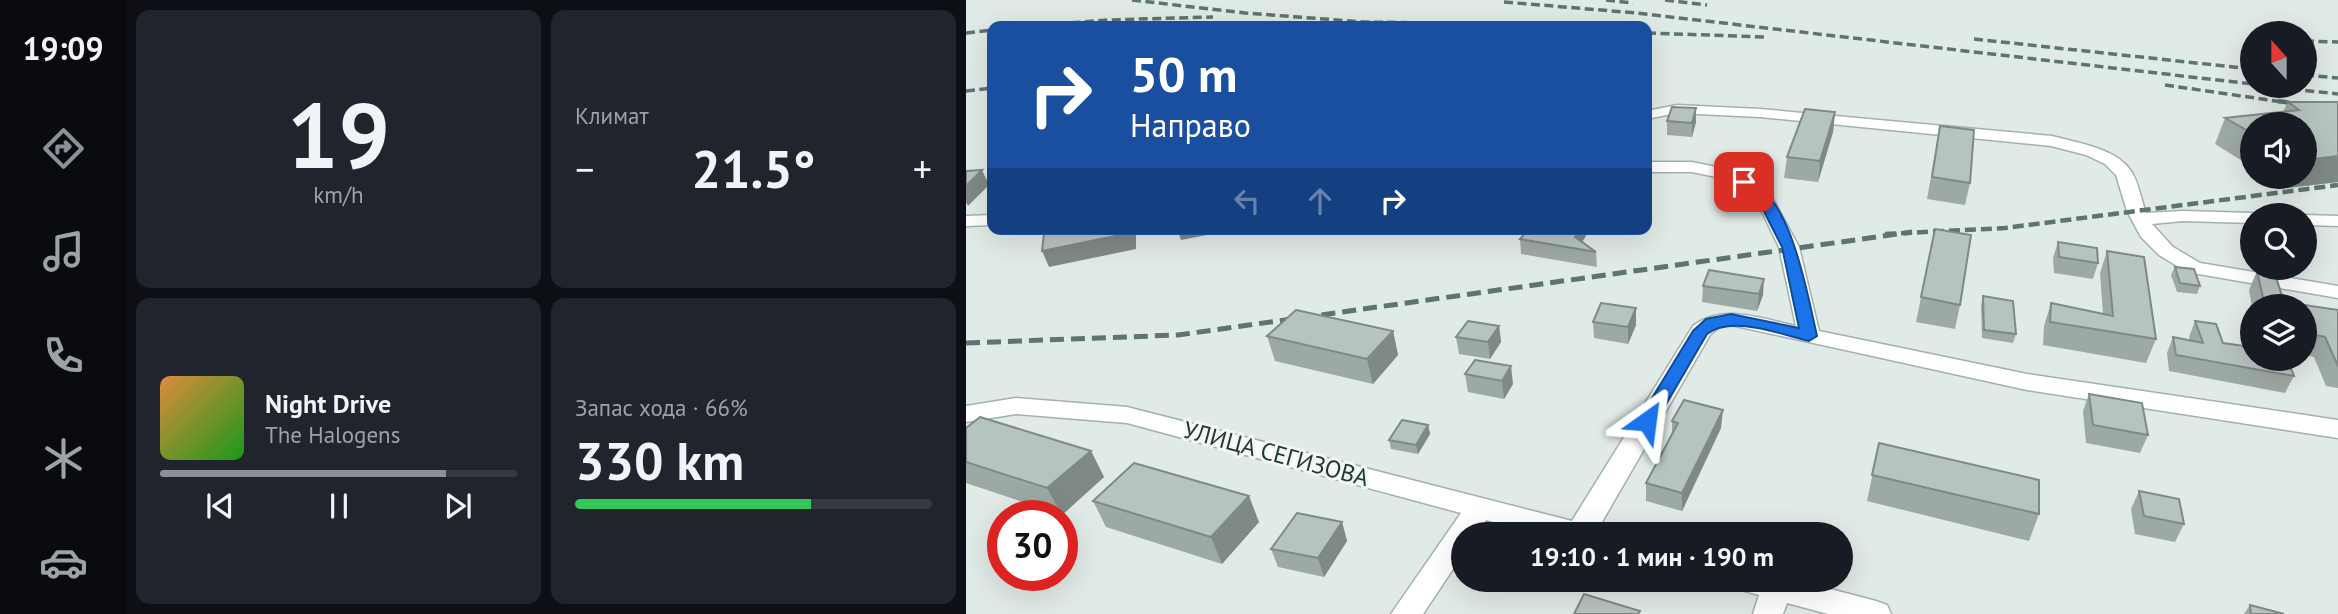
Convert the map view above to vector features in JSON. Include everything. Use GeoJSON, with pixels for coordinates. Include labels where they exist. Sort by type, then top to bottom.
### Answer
{"type":"FeatureCollection","features":[{"type":"Feature","properties":{"kind":"street"},"geometry":{"type":"LineString","coordinates":[[1652,114],[1677,108],[1760,113],[2052,141],[2111,161],[2124,173],[2140,219],[2148,233],[2166,251],[2194,268],[2338,292]]}},
{"type":"Feature","properties":{"kind":"street"},"geometry":{"type":"LineString","coordinates":[[1652,167],[1692,167],[1721,173],[1761,192],[1789,247],[1809,336]]}},
{"type":"Feature","properties":{"kind":"street"},"geometry":{"type":"LineString","coordinates":[[2140,219],[2183,216],[2240,218]]}},
{"type":"Feature","properties":{"kind":"street"},"geometry":{"type":"LineString","coordinates":[[966,221],[987,220]]}},
{"type":"Feature","properties":{"kind":"street"},"geometry":{"type":"LineString","coordinates":[[2317,220],[2338,221]]}},
{"type":"Feature","properties":{"kind":"street"},"geometry":{"type":"LineString","coordinates":[[1587,522],[1701,331],[1712,322],[1731,319],[2027,382],[2338,429]]}},
{"type":"Feature","properties":{"kind":"street","name":"УЛИЦА СЕГИЗОВА"},"geometry":{"type":"LineString","coordinates":[[966,414],[1016,406],[1127,415],[1538,522]]}},
{"type":"Feature","properties":{"kind":"street"},"geometry":{"type":"LineString","coordinates":[[1406,614],[1480,507]]}},
{"type":"Feature","properties":{"kind":"street"},"geometry":{"type":"LineString","coordinates":[[1772,601],[1876,614]]}},
{"type":"Feature","properties":{"kind":"building"},"geometry":{"type":"Polygon","coordinates":[[[2288,102],[2338,102],[2338,156],[2317,159],[2317,112],[2280,112],[2299,110],[2288,102]]]}},
{"type":"Feature","properties":{"kind":"building"},"geometry":{"type":"Polygon","coordinates":[[[1672,107],[1696,108],[1692,123],[1667,121],[1672,107]]]}},
{"type":"Feature","properties":{"kind":"building"},"geometry":{"type":"Polygon","coordinates":[[[1805,109],[1835,112],[1820,161],[1787,157],[1805,109]]]}},
{"type":"Feature","properties":{"kind":"building"},"geometry":{"type":"Polygon","coordinates":[[[2240,116],[2240,126],[2225,118],[2240,116]]]}},
{"type":"Feature","properties":{"kind":"building"},"geometry":{"type":"Polygon","coordinates":[[[1940,126],[1974,130],[1970,183],[1932,177],[1940,126]]]}},
{"type":"Feature","properties":{"kind":"building"},"geometry":{"type":"Polygon","coordinates":[[[982,170],[966,186],[966,171],[982,170]]]}},
{"type":"Feature","properties":{"kind":"building"},"geometry":{"type":"Polygon","coordinates":[[[1935,229],[1971,235],[1960,305],[1921,297],[1935,229]]]}},
{"type":"Feature","properties":{"kind":"building"},"geometry":{"type":"Polygon","coordinates":[[[1044,235],[1120,235],[1042,251],[1044,235]]]}},
{"type":"Feature","properties":{"kind":"building"},"geometry":{"type":"Polygon","coordinates":[[[1524,235],[1576,235],[1575,237],[1596,252],[1520,239],[1524,235]]]}},
{"type":"Feature","properties":{"kind":"building"},"geometry":{"type":"Polygon","coordinates":[[[2058,242],[2097,248],[2098,263],[2059,257],[2058,242]]]}},
{"type":"Feature","properties":{"kind":"building"},"geometry":{"type":"Polygon","coordinates":[[[2107,251],[2144,257],[2156,339],[2050,322],[2051,303],[2113,316],[2107,251]]]}},
{"type":"Feature","properties":{"kind":"building"},"geometry":{"type":"Polygon","coordinates":[[[2175,267],[2194,269],[2200,286],[2180,283],[2175,267]]]}},
{"type":"Feature","properties":{"kind":"building"},"geometry":{"type":"Polygon","coordinates":[[[1709,270],[1764,279],[1759,294],[1703,286],[1709,270]]]}},
{"type":"Feature","properties":{"kind":"building"},"geometry":{"type":"Polygon","coordinates":[[[2259,280],[2277,280],[2281,294],[2262,294],[2259,280]]]}},
{"type":"Feature","properties":{"kind":"building"},"geometry":{"type":"Polygon","coordinates":[[[1983,296],[2013,301],[2016,334],[1984,330],[1983,296]]]}},
{"type":"Feature","properties":{"kind":"building"},"geometry":{"type":"Polygon","coordinates":[[[1601,303],[1636,308],[1628,327],[1593,322],[1601,303]]]}},
{"type":"Feature","properties":{"kind":"building"},"geometry":{"type":"Polygon","coordinates":[[[2317,307],[2338,310],[2338,366],[2325,337],[2317,335],[2317,307]]]}},
{"type":"Feature","properties":{"kind":"building"},"geometry":{"type":"Polygon","coordinates":[[[1296,310],[1393,331],[1367,359],[1267,336],[1296,310]]]}},
{"type":"Feature","properties":{"kind":"building"},"geometry":{"type":"Polygon","coordinates":[[[1468,321],[1499,326],[1488,342],[1456,337],[1468,321]]]}},
{"type":"Feature","properties":{"kind":"building"},"geometry":{"type":"Polygon","coordinates":[[[2195,321],[2216,324],[2223,343],[2240,345],[2240,366],[2176,355],[2173,337],[2203,343],[2195,321]]]}},
{"type":"Feature","properties":{"kind":"building"},"geometry":{"type":"Polygon","coordinates":[[[1475,360],[1511,366],[1502,381],[1465,374],[1475,360]]]}},
{"type":"Feature","properties":{"kind":"building"},"geometry":{"type":"Polygon","coordinates":[[[2266,371],[2292,371],[2294,376],[2266,371]]]}},
{"type":"Feature","properties":{"kind":"building"},"geometry":{"type":"Polygon","coordinates":[[[2089,394],[2142,403],[2148,435],[2093,425],[2089,394]]]}},
{"type":"Feature","properties":{"kind":"building"},"geometry":{"type":"Polygon","coordinates":[[[1684,400],[1723,410],[1682,493],[1646,483],[1678,423],[1672,421],[1684,400]]]}},
{"type":"Feature","properties":{"kind":"building"},"geometry":{"type":"Polygon","coordinates":[[[980,417],[1091,451],[1047,488],[966,462],[966,428],[980,417]]]}},
{"type":"Feature","properties":{"kind":"building"},"geometry":{"type":"Polygon","coordinates":[[[1402,420],[1428,425],[1416,445],[1389,440],[1402,420]]]}},
{"type":"Feature","properties":{"kind":"building"},"geometry":{"type":"Polygon","coordinates":[[[1879,443],[2039,480],[2039,514],[1872,475],[1879,443]]]}},
{"type":"Feature","properties":{"kind":"building"},"geometry":{"type":"Polygon","coordinates":[[[1134,463],[1249,496],[1211,537],[1093,501],[1134,463]]]}},
{"type":"Feature","properties":{"kind":"building"},"geometry":{"type":"Polygon","coordinates":[[[2139,491],[2179,499],[2184,524],[2144,516],[2139,491]]]}},
{"type":"Feature","properties":{"kind":"building"},"geometry":{"type":"Polygon","coordinates":[[[1297,513],[1342,522],[1318,558],[1271,549],[1297,513]]]}},
{"type":"Feature","properties":{"kind":"building"},"geometry":{"type":"Polygon","coordinates":[[[1584,594],[1640,611],[1638,614],[1574,614],[1584,594]]]}},
{"type":"Feature","properties":{"kind":"building"},"geometry":{"type":"Polygon","coordinates":[[[2250,605],[2284,614],[2251,614],[2250,605]]]}},
{"type":"Feature","properties":{"kind":"railway"},"geometry":{"type":"LineString","coordinates":[[1132,0],[1245,13],[1351,21]]}},
{"type":"Feature","properties":{"kind":"railway"},"geometry":{"type":"LineString","coordinates":[[1606,0],[1633,3]]}},
{"type":"Feature","properties":{"kind":"railway"},"geometry":{"type":"LineString","coordinates":[[1665,0],[1707,5]]}},
{"type":"Feature","properties":{"kind":"railway"},"geometry":{"type":"LineString","coordinates":[[1504,2],[1636,13],[2240,83]]}},
{"type":"Feature","properties":{"kind":"railway"},"geometry":{"type":"LineString","coordinates":[[1095,21],[1213,17]]}},
{"type":"Feature","properties":{"kind":"railway"},"geometry":{"type":"LineString","coordinates":[[966,33],[987,31]]}},
{"type":"Feature","properties":{"kind":"railway"},"geometry":{"type":"LineString","coordinates":[[1652,33],[1766,37]]}},
{"type":"Feature","properties":{"kind":"railway"},"geometry":{"type":"LineString","coordinates":[[1974,39],[2240,68]]}},
{"type":"Feature","properties":{"kind":"railway"},"geometry":{"type":"LineString","coordinates":[[2317,41],[2338,42]]}},
{"type":"Feature","properties":{"kind":"railway"},"geometry":{"type":"LineString","coordinates":[[2317,76],[2338,78]]}},
{"type":"Feature","properties":{"kind":"railway"},"geometry":{"type":"LineString","coordinates":[[2165,85],[2290,103]]}},
{"type":"Feature","properties":{"kind":"railway"},"geometry":{"type":"LineString","coordinates":[[966,91],[987,89]]}},
{"type":"Feature","properties":{"kind":"railway"},"geometry":{"type":"LineString","coordinates":[[2317,92],[2338,94]]}},
{"type":"Feature","properties":{"kind":"railway"},"geometry":{"type":"LineString","coordinates":[[2278,101],[2338,110]]}},
{"type":"Feature","properties":{"kind":"railway"},"geometry":{"type":"LineString","coordinates":[[1905,233],[2005,228],[2338,185]]}},
{"type":"Feature","properties":{"kind":"railway"},"geometry":{"type":"LineString","coordinates":[[1905,233],[1912,232]]}},
{"type":"Feature","properties":{"kind":"railway"},"geometry":{"type":"LineString","coordinates":[[966,343],[1178,335],[1905,233]]}},
{"type":"Feature","properties":{"kind":"railway"},"geometry":{"type":"LineString","coordinates":[[1885,234],[1905,233]]}},
{"type":"Feature","properties":{"kind":"route"},"geometry":{"type":"LineString","coordinates":[[1647,421],[1701,331],[1712,322],[1731,319],[1809,336],[1789,247],[1761,192],[1744,182]]}}]}
